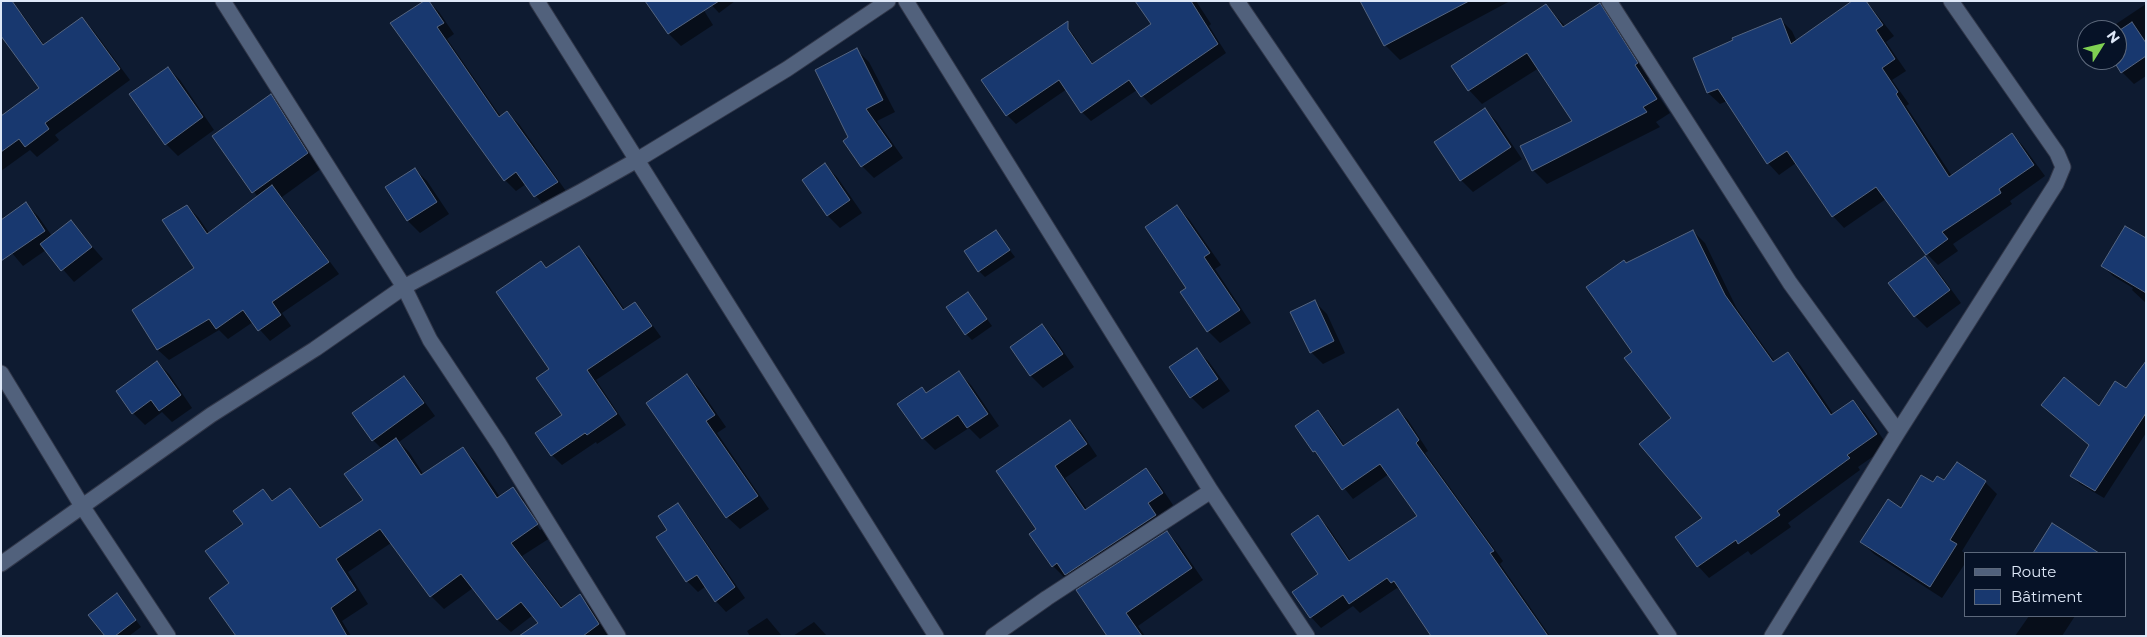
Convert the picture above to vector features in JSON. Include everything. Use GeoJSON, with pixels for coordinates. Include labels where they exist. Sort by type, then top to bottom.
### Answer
{"type":"FeatureCollection","features":[{"type":"Feature","properties":{"kind":"street"},"geometry":{"type":"LineString","coordinates":[[223,1],[404,287],[430,340],[504,452],[618,636]]}},
{"type":"Feature","properties":{"kind":"street"},"geometry":{"type":"LineString","coordinates":[[537,1],[936,636]]}},
{"type":"Feature","properties":{"kind":"street"},"geometry":{"type":"LineString","coordinates":[[1,564],[211,414],[315,349],[404,287],[637,160],[787,70],[888,1]]}},
{"type":"Feature","properties":{"kind":"street"},"geometry":{"type":"LineString","coordinates":[[906,1],[1211,491],[1308,636]]}},
{"type":"Feature","properties":{"kind":"street"},"geometry":{"type":"LineString","coordinates":[[1237,1],[1668,636]]}},
{"type":"Feature","properties":{"kind":"street"},"geometry":{"type":"LineString","coordinates":[[1609,1],[1790,283],[1898,432]]}},
{"type":"Feature","properties":{"kind":"street"},"geometry":{"type":"LineString","coordinates":[[1772,636],[1898,432],[2056,184],[2063,168],[2057,152],[1951,1]]}},
{"type":"Feature","properties":{"kind":"street"},"geometry":{"type":"LineString","coordinates":[[1,373],[82,506],[168,636]]}},
{"type":"Feature","properties":{"kind":"street"},"geometry":{"type":"LineString","coordinates":[[993,636],[1211,491]]}},
{"type":"Feature","properties":{"kind":"building"},"geometry":{"type":"Polygon","coordinates":[[[1,1],[12,1],[43,45],[82,17],[120,69],[45,123],[49,129],[25,147],[19,139],[1,152],[1,116],[39,88],[1,36],[1,1]]]}},
{"type":"Feature","properties":{"kind":"building"},"geometry":{"type":"Polygon","coordinates":[[[424,1],[429,1],[444,23],[437,27],[499,117],[507,111],[558,182],[534,197],[516,172],[504,181],[390,23],[424,1]]]}},
{"type":"Feature","properties":{"kind":"building"},"geometry":{"type":"Polygon","coordinates":[[[645,1],[719,1],[668,34],[645,1]]]}},
{"type":"Feature","properties":{"kind":"building"},"geometry":{"type":"Polygon","coordinates":[[[1135,1],[1191,1],[1218,44],[1141,97],[1129,80],[1081,113],[1059,80],[1006,116],[981,80],[1068,21],[1068,29],[1092,64],[1151,24],[1135,1]]]}},
{"type":"Feature","properties":{"kind":"building"},"geometry":{"type":"Polygon","coordinates":[[[1360,1],[1469,1],[1384,46],[1360,1]]]}},
{"type":"Feature","properties":{"kind":"building"},"geometry":{"type":"Polygon","coordinates":[[[1852,1],[1866,1],[1883,25],[1876,30],[1895,59],[1882,68],[1898,92],[1896,94],[1949,177],[2012,133],[2034,165],[1999,189],[2001,193],[1942,232],[1948,239],[1926,255],[1876,187],[1832,217],[1787,151],[1767,164],[1718,89],[1707,93],[1693,58],[1733,40],[1732,38],[1781,18],[1791,44],[1852,1]]]}},
{"type":"Feature","properties":{"kind":"building"},"geometry":{"type":"Polygon","coordinates":[[[1600,3],[1638,63],[1635,65],[1657,99],[1643,107],[1647,112],[1532,171],[1520,146],[1572,121],[1527,53],[1468,91],[1451,66],[1546,4],[1563,27],[1600,3]]]}},
{"type":"Feature","properties":{"kind":"building"},"geometry":{"type":"Polygon","coordinates":[[[2132,22],[2146,43],[2146,56],[2127,69],[2127,25],[2132,22]]]}},
{"type":"Feature","properties":{"kind":"building"},"geometry":{"type":"Polygon","coordinates":[[[857,48],[883,100],[866,109],[892,146],[861,167],[843,141],[848,137],[815,70],[857,48]]]}},
{"type":"Feature","properties":{"kind":"building"},"geometry":{"type":"Polygon","coordinates":[[[168,67],[203,117],[165,145],[129,94],[168,67]]]}},
{"type":"Feature","properties":{"kind":"building"},"geometry":{"type":"Polygon","coordinates":[[[271,94],[308,153],[252,193],[212,136],[271,94]]]}},
{"type":"Feature","properties":{"kind":"building"},"geometry":{"type":"Polygon","coordinates":[[[1485,108],[1511,147],[1460,181],[1434,142],[1485,108]]]}},
{"type":"Feature","properties":{"kind":"building"},"geometry":{"type":"Polygon","coordinates":[[[825,163],[850,200],[827,216],[802,180],[825,163]]]}},
{"type":"Feature","properties":{"kind":"building"},"geometry":{"type":"Polygon","coordinates":[[[415,168],[437,202],[407,221],[385,187],[415,168]]]}},
{"type":"Feature","properties":{"kind":"building"},"geometry":{"type":"Polygon","coordinates":[[[272,185],[329,262],[272,302],[281,315],[258,331],[243,310],[216,329],[209,319],[157,350],[132,310],[194,268],[162,220],[187,205],[207,234],[272,185]]]}},
{"type":"Feature","properties":{"kind":"building"},"geometry":{"type":"Polygon","coordinates":[[[26,202],[45,231],[1,261],[1,220],[26,202]]]}},
{"type":"Feature","properties":{"kind":"building"},"geometry":{"type":"Polygon","coordinates":[[[1177,205],[1210,253],[1204,257],[1240,310],[1207,332],[1180,292],[1186,288],[1145,227],[1177,205]]]}},
{"type":"Feature","properties":{"kind":"building"},"geometry":{"type":"Polygon","coordinates":[[[71,220],[92,247],[61,271],[40,244],[71,220]]]}},
{"type":"Feature","properties":{"kind":"building"},"geometry":{"type":"Polygon","coordinates":[[[2125,226],[2146,238],[2146,293],[2101,266],[2125,226]]]}},
{"type":"Feature","properties":{"kind":"building"},"geometry":{"type":"Polygon","coordinates":[[[996,230],[1010,250],[978,272],[964,251],[996,230]]]}},
{"type":"Feature","properties":{"kind":"building"},"geometry":{"type":"Polygon","coordinates":[[[1693,230],[1725,295],[1773,362],[1788,352],[1831,415],[1853,400],[1877,434],[1847,455],[1850,458],[1777,511],[1780,515],[1738,544],[1736,540],[1697,567],[1675,537],[1702,518],[1639,444],[1671,418],[1624,358],[1632,352],[1586,287],[1624,260],[1626,263],[1693,230]]]}},
{"type":"Feature","properties":{"kind":"building"},"geometry":{"type":"Polygon","coordinates":[[[579,246],[623,310],[635,302],[652,326],[587,370],[617,414],[587,435],[585,433],[551,456],[535,433],[562,415],[536,378],[549,369],[496,292],[541,261],[546,268],[579,246]]]}},
{"type":"Feature","properties":{"kind":"building"},"geometry":{"type":"Polygon","coordinates":[[[1925,256],[1950,290],[1914,317],[1888,283],[1925,256]]]}},
{"type":"Feature","properties":{"kind":"building"},"geometry":{"type":"Polygon","coordinates":[[[968,292],[987,319],[965,335],[946,307],[968,292]]]}},
{"type":"Feature","properties":{"kind":"building"},"geometry":{"type":"Polygon","coordinates":[[[1315,300],[1334,341],[1310,353],[1290,312],[1315,300]]]}},
{"type":"Feature","properties":{"kind":"building"},"geometry":{"type":"Polygon","coordinates":[[[1042,324],[1063,354],[1030,376],[1010,347],[1042,324]]]}},
{"type":"Feature","properties":{"kind":"building"},"geometry":{"type":"Polygon","coordinates":[[[1197,348],[1218,379],[1190,398],[1169,367],[1197,348]]]}},
{"type":"Feature","properties":{"kind":"building"},"geometry":{"type":"Polygon","coordinates":[[[157,361],[181,395],[159,411],[151,400],[132,414],[116,391],[157,361]]]}},
{"type":"Feature","properties":{"kind":"building"},"geometry":{"type":"Polygon","coordinates":[[[2146,361],[2146,413],[2095,491],[2070,476],[2089,445],[2041,405],[2064,377],[2099,406],[2115,381],[2126,388],[2146,361]]]}},
{"type":"Feature","properties":{"kind":"building"},"geometry":{"type":"Polygon","coordinates":[[[959,371],[988,414],[967,428],[958,415],[922,439],[897,404],[922,387],[926,393],[959,371]]]}},
{"type":"Feature","properties":{"kind":"building"},"geometry":{"type":"Polygon","coordinates":[[[687,374],[715,415],[706,421],[758,496],[726,518],[646,403],[687,374]]]}},
{"type":"Feature","properties":{"kind":"building"},"geometry":{"type":"Polygon","coordinates":[[[404,376],[424,403],[372,441],[352,413],[404,376]]]}},
{"type":"Feature","properties":{"kind":"building"},"geometry":{"type":"Polygon","coordinates":[[[1398,409],[1419,440],[1416,443],[1494,551],[1490,553],[1548,636],[1431,636],[1394,581],[1391,583],[1387,578],[1349,604],[1343,595],[1310,618],[1292,592],[1318,574],[1291,534],[1318,515],[1349,561],[1417,516],[1380,464],[1342,490],[1295,426],[1318,410],[1343,446],[1398,409]]]}},
{"type":"Feature","properties":{"kind":"building"},"geometry":{"type":"Polygon","coordinates":[[[1070,420],[1087,444],[1055,466],[1085,510],[1146,468],[1163,493],[1148,503],[1156,515],[1065,575],[1057,563],[1052,567],[1029,534],[1036,529],[996,471],[1070,420]]]}},
{"type":"Feature","properties":{"kind":"building"},"geometry":{"type":"Polygon","coordinates":[[[396,438],[421,475],[463,447],[497,498],[513,487],[538,524],[511,543],[561,608],[580,594],[599,624],[583,636],[519,636],[538,623],[521,602],[497,620],[461,574],[430,597],[380,529],[336,559],[356,590],[331,608],[347,636],[236,636],[209,598],[229,583],[205,551],[243,524],[233,511],[263,489],[272,501],[290,488],[320,528],[363,500],[344,474],[396,438]]]}},
{"type":"Feature","properties":{"kind":"building"},"geometry":{"type":"Polygon","coordinates":[[[1957,462],[1986,481],[1950,540],[1957,544],[1930,587],[1860,542],[1888,499],[1901,508],[1921,475],[1933,482],[1937,476],[1944,480],[1957,462]]]}},
{"type":"Feature","properties":{"kind":"building"},"geometry":{"type":"Polygon","coordinates":[[[678,503],[735,587],[715,602],[697,575],[686,582],[656,537],[667,530],[658,516],[678,503]]]}},
{"type":"Feature","properties":{"kind":"building"},"geometry":{"type":"Polygon","coordinates":[[[2052,523],[2097,552],[2034,552],[2052,523]]]}},
{"type":"Feature","properties":{"kind":"building"},"geometry":{"type":"Polygon","coordinates":[[[1167,531],[1192,568],[1126,613],[1142,636],[1107,636],[1076,590],[1167,531]]]}},
{"type":"Feature","properties":{"kind":"building"},"geometry":{"type":"Polygon","coordinates":[[[117,593],[136,620],[115,636],[105,636],[88,615],[117,593]]]}}]}
